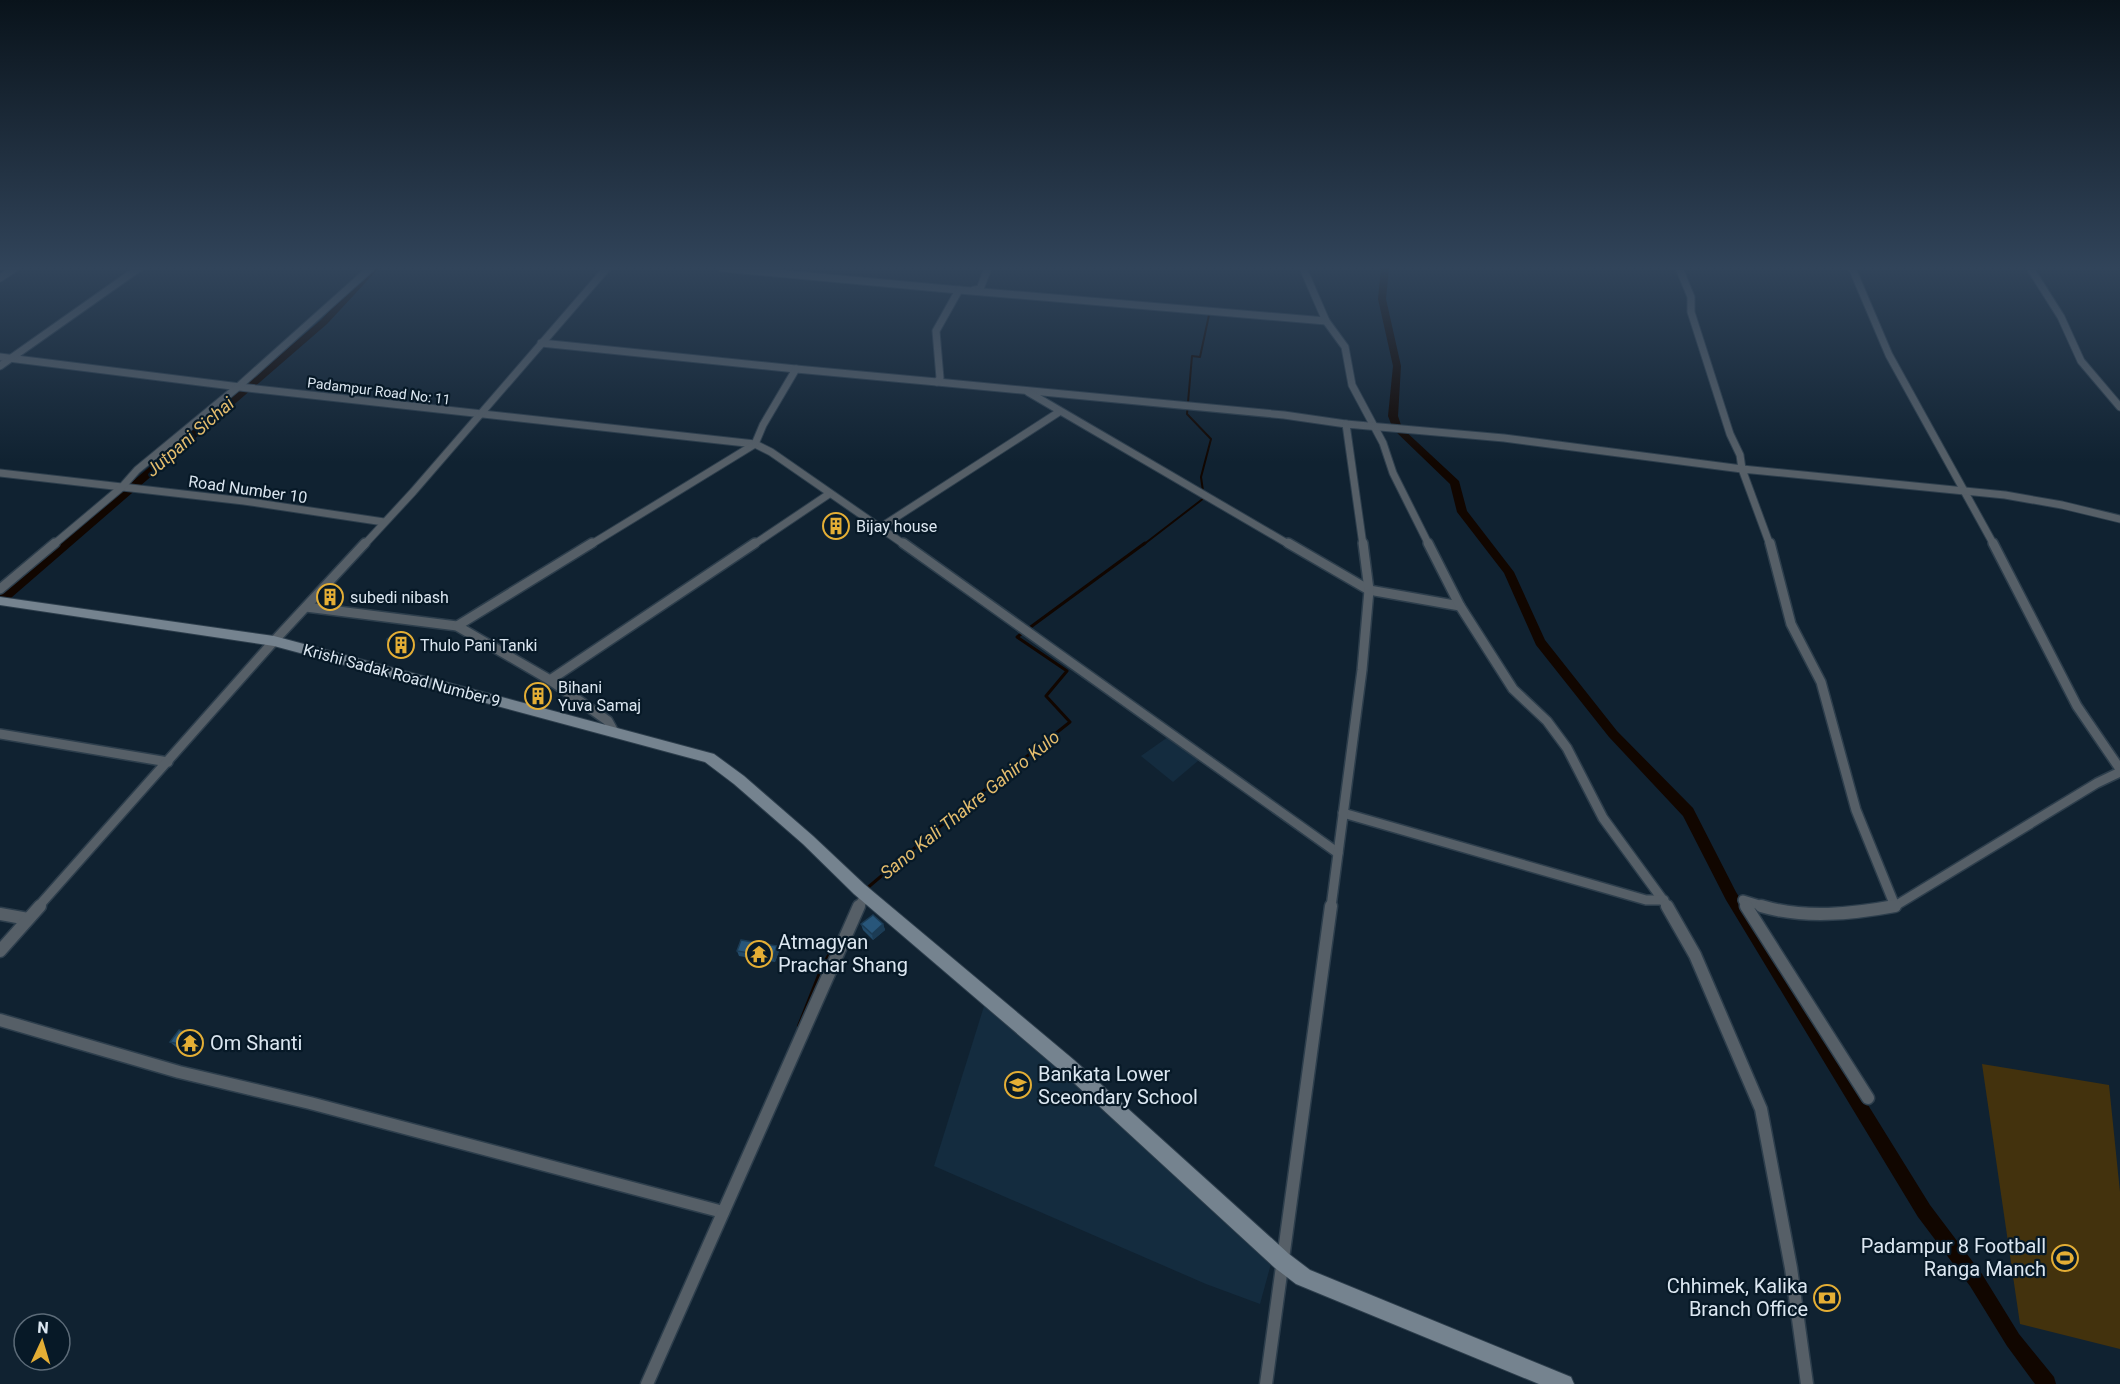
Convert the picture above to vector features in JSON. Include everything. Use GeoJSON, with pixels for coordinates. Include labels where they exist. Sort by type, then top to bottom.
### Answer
{"type":"FeatureCollection","features":[{"type":"Feature","properties":{"kind":"street"},"geometry":{"type":"LineString","coordinates":[[0,366],[48,333]]}},
{"type":"Feature","properties":{"kind":"street"},"geometry":{"type":"LineString","coordinates":[[0,589],[122,487],[137,470],[239,386],[299,333]]}},
{"type":"Feature","properties":{"kind":"street"},"geometry":{"type":"LineString","coordinates":[[0,951],[274,641],[482,414],[550,333]]}},
{"type":"Feature","properties":{"kind":"street"},"geometry":{"type":"LineString","coordinates":[[936,333],[940,378],[937,382]]}},
{"type":"Feature","properties":{"kind":"street"},"geometry":{"type":"LineString","coordinates":[[1334,333],[1345,347],[1352,385],[1371,426],[1383,443],[1393,473],[1460,606],[1513,689],[1547,721],[1568,748],[1603,818],[1664,900],[1695,955],[1761,1109],[1791,1268],[1807,1384]]}},
{"type":"Feature","properties":{"kind":"street"},"geometry":{"type":"LineString","coordinates":[[1698,333],[1730,434],[1740,455],[1742,469],[1766,528],[1791,624],[1821,682],[1856,810],[1895,906]]}},
{"type":"Feature","properties":{"kind":"street"},"geometry":{"type":"LineString","coordinates":[[1869,1098],[1752,919],[1743,900],[1792,912],[1862,912],[1895,906],[2120,771],[2077,706],[2015,583],[1937,438],[1889,355],[1879,333]]}},
{"type":"Feature","properties":{"kind":"street"},"geometry":{"type":"LineString","coordinates":[[2068,333],[2081,361],[2120,407]]}},
{"type":"Feature","properties":{"kind":"street"},"geometry":{"type":"LineString","coordinates":[[541,343],[1504,438],[1706,466],[1963,490],[2062,505],[2120,519]]}},
{"type":"Feature","properties":{"kind":"street","name":"Padampur Road No: 11"},"geometry":{"type":"LineString","coordinates":[[0,357],[755,444]]}},
{"type":"Feature","properties":{"kind":"street"},"geometry":{"type":"LineString","coordinates":[[457,627],[755,444],[758,434],[790,384],[796,369]]}},
{"type":"Feature","properties":{"kind":"street"},"geometry":{"type":"LineString","coordinates":[[1028,392],[1369,590],[1460,606]]}},
{"type":"Feature","properties":{"kind":"street"},"geometry":{"type":"LineString","coordinates":[[881,527],[1059,412]]}},
{"type":"Feature","properties":{"kind":"street"},"geometry":{"type":"LineString","coordinates":[[1266,1384],[1282,1261],[1293,1198],[1333,850],[1343,813],[1362,670],[1369,590],[1346,423]]}},
{"type":"Feature","properties":{"kind":"street"},"geometry":{"type":"LineString","coordinates":[[755,444],[771,452],[829,494],[881,527],[1333,850]]}},
{"type":"Feature","properties":{"kind":"street","name":"Road Number 10"},"geometry":{"type":"LineString","coordinates":[[0,473],[244,501],[384,522]]}},
{"type":"Feature","properties":{"kind":"street"},"geometry":{"type":"LineString","coordinates":[[550,680],[829,494]]}},
{"type":"Feature","properties":{"kind":"street","name":"Krishi Sadak Road Number 9"},"geometry":{"type":"LineString","coordinates":[[0,601],[274,641],[710,758],[739,780],[863,892],[1068,1066],[1282,1261]]}},
{"type":"Feature","properties":{"kind":"street"},"geometry":{"type":"LineString","coordinates":[[306,607],[457,627],[550,680],[608,721],[614,732]]}},
{"type":"Feature","properties":{"kind":"street"},"geometry":{"type":"LineString","coordinates":[[0,734],[168,762]]}},
{"type":"Feature","properties":{"kind":"street"},"geometry":{"type":"LineString","coordinates":[[1343,813],[1646,900],[1664,900]]}},
{"type":"Feature","properties":{"kind":"street"},"geometry":{"type":"LineString","coordinates":[[647,1384],[851,924],[863,892]]}},
{"type":"Feature","properties":{"kind":"street"},"geometry":{"type":"LineString","coordinates":[[0,914],[28,919]]}},
{"type":"Feature","properties":{"kind":"street"},"geometry":{"type":"LineString","coordinates":[[0,1020],[179,1072],[330,1108],[723,1212]]}},
{"type":"Feature","properties":{"kind":"street"},"geometry":{"type":"LineString","coordinates":[[1282,1261],[1303,1277],[1564,1384]]}},
{"type":"Feature","properties":{"kind":"shaded area"},"geometry":{"type":"Polygon","coordinates":[[[1168,737],[1199,760],[1173,782],[1141,756],[1168,737]]]}},
{"type":"Feature","properties":{"kind":"shaded area","name":"Bankata Lower Sceondary School"},"geometry":{"type":"Polygon","coordinates":[[[985,1003],[1272,1260],[1260,1304],[1206,1284],[934,1166],[985,1003]]]}},
{"type":"Feature","properties":{"kind":"shaded area","name":"Padampur 8 Football Ranga Manch"},"geometry":{"type":"Polygon","coordinates":[[[1982,1064],[2109,1085],[2120,1192],[2120,1349],[2020,1324],[1982,1064]]]}},
{"type":"Feature","properties":{"kind":"building"},"geometry":{"type":"Polygon","coordinates":[[[327,589],[337,589],[330,599],[319,598],[327,589]]]}},
{"type":"Feature","properties":{"kind":"building"},"geometry":{"type":"Polygon","coordinates":[[[396,633],[407,633],[408,640],[399,646],[389,646],[387,639],[396,633]]]}},
{"type":"Feature","properties":{"kind":"building"},"geometry":{"type":"Polygon","coordinates":[[[873,915],[883,924],[872,934],[861,924],[873,915]]]}},
{"type":"Feature","properties":{"kind":"building"},"geometry":{"type":"Polygon","coordinates":[[[741,940],[777,946],[773,957],[737,951],[741,940]]]}},
{"type":"Feature","properties":{"kind":"building"},"geometry":{"type":"Polygon","coordinates":[[[179,1030],[197,1034],[188,1046],[170,1042],[179,1030]]]}},
{"type":"Feature","properties":{"kind":"waterway","name":"Jutpani Sichai"},"geometry":{"type":"LineString","coordinates":[[0,601],[312,333]]}},
{"type":"Feature","properties":{"kind":"waterway","name":"Sano Kali Thakre Gahiro Kulo"},"geometry":{"type":"LineString","coordinates":[[1143,545],[1204,498],[1201,477],[1211,439],[1187,414],[1192,356],[1200,357],[1205,333]]}},
{"type":"Feature","properties":{"kind":"waterway"},"geometry":{"type":"LineString","coordinates":[[1390,333],[1397,366],[1393,416],[1398,429],[1455,483],[1462,512],[1509,572],[1540,642],[1613,734],[1688,812],[1731,896],[1924,1211],[1976,1280],[2013,1340],[2047,1384]]}},
{"type":"Feature","properties":{"kind":"waterway","name":"Sano Kali Thakre Gahiro Kulo"},"geometry":{"type":"LineString","coordinates":[[866,889],[962,808],[1070,722],[1046,696],[1067,671],[1017,637],[1145,543]]}},
{"type":"Feature","properties":{"kind":"waterway","name":"Sano Kali Thakre Gahiro Kulo"},"geometry":{"type":"LineString","coordinates":[[799,1026],[822,968],[838,939]]}},
{"type":"Feature","properties":{"kind":"place","name":"Bijay house"},"geometry":{"type":"Point","coordinates":[836,526]}},
{"type":"Feature","properties":{"kind":"place","name":"subedi nibash"},"geometry":{"type":"Point","coordinates":[330,597]}},
{"type":"Feature","properties":{"kind":"place","name":"Thulo Pani Tanki"},"geometry":{"type":"Point","coordinates":[401,645]}},
{"type":"Feature","properties":{"kind":"place","name":"Bihani Yuva Samaj"},"geometry":{"type":"Point","coordinates":[538,696]}},
{"type":"Feature","properties":{"kind":"place","name":"Atmagyan Prachar Shang"},"geometry":{"type":"Point","coordinates":[759,954]}},
{"type":"Feature","properties":{"kind":"place","name":"Om Shanti"},"geometry":{"type":"Point","coordinates":[190,1043]}},
{"type":"Feature","properties":{"kind":"place","name":"Bankata Lower Sceondary School"},"geometry":{"type":"Point","coordinates":[1018,1085]}},
{"type":"Feature","properties":{"kind":"place","name":"Padampur 8 Football Ranga Manch"},"geometry":{"type":"Point","coordinates":[2065,1258]}},
{"type":"Feature","properties":{"kind":"place","name":"Chhimek, Kalika Branch Office"},"geometry":{"type":"Point","coordinates":[1827,1298]}}]}
